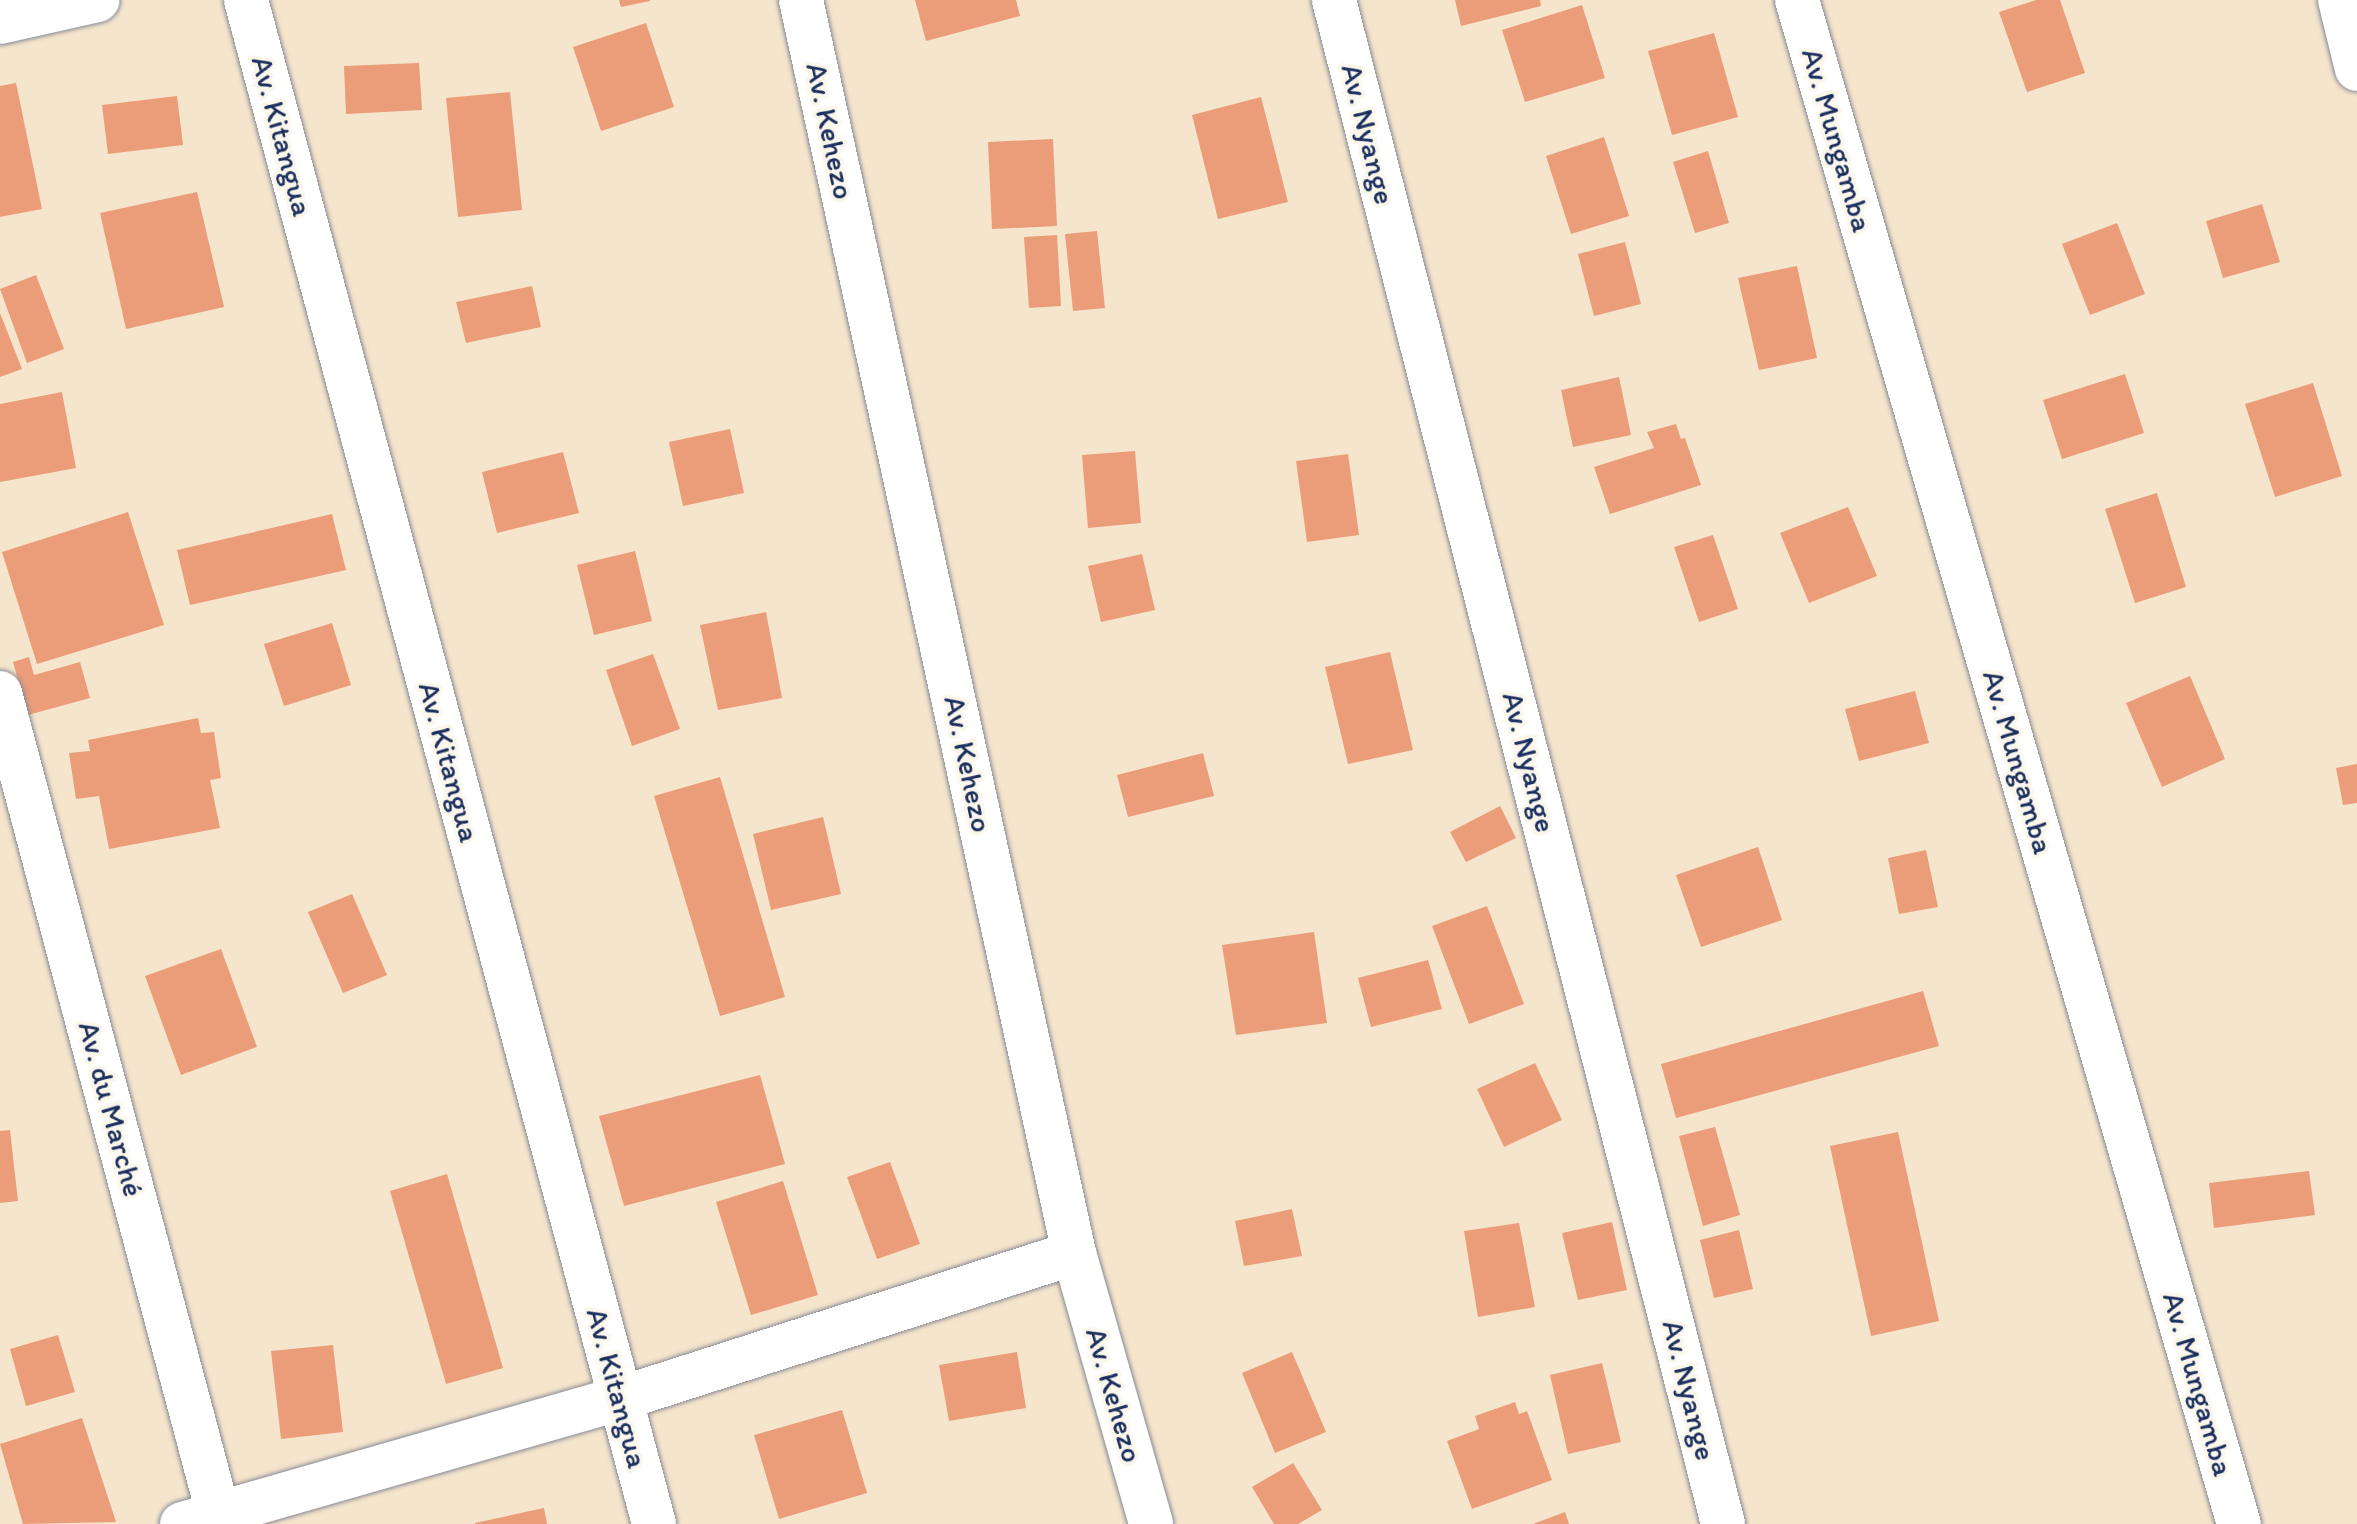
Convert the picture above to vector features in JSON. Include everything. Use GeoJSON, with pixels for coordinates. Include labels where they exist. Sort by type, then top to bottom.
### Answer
{"type":"FeatureCollection","features":[{"type":"Feature","properties":{"kind":"street"},"geometry":{"type":"LineString","coordinates":[[0,22],[98,0]]}},
{"type":"Feature","properties":{"kind":"street","name":"Av. Kitangua"},"geometry":{"type":"LineString","coordinates":[[246,0],[654,1524]]}},
{"type":"Feature","properties":{"kind":"street","name":"Av. Kehezo"},"geometry":{"type":"LineString","coordinates":[[801,0],[1074,1253],[1151,1524]]}},
{"type":"Feature","properties":{"kind":"street","name":"Av. Nyange"},"geometry":{"type":"LineString","coordinates":[[1334,0],[1723,1524]]}},
{"type":"Feature","properties":{"kind":"street","name":"Av. Mungamba"},"geometry":{"type":"LineString","coordinates":[[1797,0],[2239,1524]]}},
{"type":"Feature","properties":{"kind":"street"},"geometry":{"type":"LineString","coordinates":[[2340,0],[2357,69]]}},
{"type":"Feature","properties":{"kind":"street","name":"Av. du Marché"},"geometry":{"type":"LineString","coordinates":[[0,693],[207,1521]]}},
{"type":"Feature","properties":{"kind":"street"},"geometry":{"type":"LineString","coordinates":[[207,1521],[619,1399],[1074,1253]]}},
{"type":"Feature","properties":{"kind":"building"},"geometry":{"type":"Polygon","coordinates":[[[619,0],[650,0],[650,1],[621,7],[619,0]]]}},
{"type":"Feature","properties":{"kind":"building"},"geometry":{"type":"Polygon","coordinates":[[[915,0],[1016,0],[1020,16],[926,41],[915,0]]]}},
{"type":"Feature","properties":{"kind":"building"},"geometry":{"type":"Polygon","coordinates":[[[1455,0],[1540,0],[1541,6],[1461,26],[1455,0]]]}},
{"type":"Feature","properties":{"kind":"building"},"geometry":{"type":"Polygon","coordinates":[[[2036,0],[2060,0],[2085,73],[2027,92],[1999,12],[2036,0]]]}},
{"type":"Feature","properties":{"kind":"building"},"geometry":{"type":"Polygon","coordinates":[[[1582,5],[1605,78],[1525,102],[1502,30],[1582,5]]]}},
{"type":"Feature","properties":{"kind":"building"},"geometry":{"type":"Polygon","coordinates":[[[646,23],[674,107],[601,131],[573,47],[646,23]]]}},
{"type":"Feature","properties":{"kind":"building"},"geometry":{"type":"Polygon","coordinates":[[[1714,33],[1738,117],[1672,135],[1648,51],[1714,33]]]}},
{"type":"Feature","properties":{"kind":"building"},"geometry":{"type":"Polygon","coordinates":[[[419,63],[422,110],[346,114],[344,66],[419,63]]]}},
{"type":"Feature","properties":{"kind":"building"},"geometry":{"type":"Polygon","coordinates":[[[16,83],[42,209],[0,217],[0,86],[16,83]]]}},
{"type":"Feature","properties":{"kind":"building"},"geometry":{"type":"Polygon","coordinates":[[[510,92],[522,210],[458,217],[446,98],[510,92]]]}},
{"type":"Feature","properties":{"kind":"building"},"geometry":{"type":"Polygon","coordinates":[[[177,96],[183,145],[108,154],[102,105],[177,96]]]}},
{"type":"Feature","properties":{"kind":"building"},"geometry":{"type":"Polygon","coordinates":[[[1261,97],[1288,202],[1218,219],[1192,115],[1261,97]]]}},
{"type":"Feature","properties":{"kind":"building"},"geometry":{"type":"Polygon","coordinates":[[[1604,137],[1629,216],[1571,234],[1546,156],[1604,137]]]}},
{"type":"Feature","properties":{"kind":"building"},"geometry":{"type":"Polygon","coordinates":[[[1053,139],[1057,226],[992,229],[988,142],[1053,139]]]}},
{"type":"Feature","properties":{"kind":"building"},"geometry":{"type":"Polygon","coordinates":[[[1708,151],[1729,223],[1695,233],[1673,162],[1708,151]]]}},
{"type":"Feature","properties":{"kind":"building"},"geometry":{"type":"Polygon","coordinates":[[[197,192],[224,307],[126,329],[100,213],[197,192]]]}},
{"type":"Feature","properties":{"kind":"building"},"geometry":{"type":"Polygon","coordinates":[[[2262,204],[2280,262],[2223,278],[2206,221],[2262,204]]]}},
{"type":"Feature","properties":{"kind":"building"},"geometry":{"type":"Polygon","coordinates":[[[2117,223],[2145,294],[2090,315],[2062,244],[2117,223]]]}},
{"type":"Feature","properties":{"kind":"building"},"geometry":{"type":"Polygon","coordinates":[[[1097,231],[1105,308],[1073,311],[1065,234],[1097,231]]]}},
{"type":"Feature","properties":{"kind":"building"},"geometry":{"type":"Polygon","coordinates":[[[1057,235],[1061,306],[1029,308],[1024,237],[1057,235]]]}},
{"type":"Feature","properties":{"kind":"building"},"geometry":{"type":"Polygon","coordinates":[[[1625,242],[1641,304],[1594,316],[1578,254],[1625,242]]]}},
{"type":"Feature","properties":{"kind":"building"},"geometry":{"type":"Polygon","coordinates":[[[1797,266],[1817,358],[1759,370],[1738,278],[1797,266]]]}},
{"type":"Feature","properties":{"kind":"building"},"geometry":{"type":"Polygon","coordinates":[[[36,275],[64,349],[27,363],[0,289],[36,275]]]}},
{"type":"Feature","properties":{"kind":"building"},"geometry":{"type":"Polygon","coordinates":[[[532,286],[541,327],[466,343],[456,302],[532,286]]]}},
{"type":"Feature","properties":{"kind":"building"},"geometry":{"type":"Polygon","coordinates":[[[0,313],[22,369],[0,377],[0,313]]]}},
{"type":"Feature","properties":{"kind":"building"},"geometry":{"type":"Polygon","coordinates":[[[2125,374],[2144,433],[2062,459],[2043,400],[2125,374]]]}},
{"type":"Feature","properties":{"kind":"building"},"geometry":{"type":"Polygon","coordinates":[[[1619,377],[1631,435],[1573,447],[1561,390],[1619,377]]]}},
{"type":"Feature","properties":{"kind":"building"},"geometry":{"type":"Polygon","coordinates":[[[2313,383],[2342,476],[2275,497],[2245,404],[2313,383]]]}},
{"type":"Feature","properties":{"kind":"building"},"geometry":{"type":"Polygon","coordinates":[[[62,392],[76,468],[0,482],[0,404],[62,392]]]}},
{"type":"Feature","properties":{"kind":"building"},"geometry":{"type":"Polygon","coordinates":[[[1676,424],[1681,439],[1685,438],[1701,485],[1610,514],[1594,467],[1654,448],[1647,432],[1676,424]]]}},
{"type":"Feature","properties":{"kind":"building"},"geometry":{"type":"Polygon","coordinates":[[[730,429],[744,493],[683,506],[669,442],[730,429]]]}},
{"type":"Feature","properties":{"kind":"building"},"geometry":{"type":"Polygon","coordinates":[[[1135,451],[1141,523],[1088,528],[1082,455],[1135,451]]]}},
{"type":"Feature","properties":{"kind":"building"},"geometry":{"type":"Polygon","coordinates":[[[563,452],[579,513],[497,533],[482,472],[563,452]]]}},
{"type":"Feature","properties":{"kind":"building"},"geometry":{"type":"Polygon","coordinates":[[[1348,454],[1359,535],[1307,542],[1296,461],[1348,454]]]}},
{"type":"Feature","properties":{"kind":"building"},"geometry":{"type":"Polygon","coordinates":[[[2157,493],[2186,587],[2135,603],[2105,509],[2157,493]]]}},
{"type":"Feature","properties":{"kind":"building"},"geometry":{"type":"Polygon","coordinates":[[[1848,507],[1877,576],[1809,603],[1780,533],[1848,507]]]}},
{"type":"Feature","properties":{"kind":"building"},"geometry":{"type":"Polygon","coordinates":[[[128,512],[164,625],[37,664],[2,552],[128,512]]]}},
{"type":"Feature","properties":{"kind":"building"},"geometry":{"type":"Polygon","coordinates":[[[332,514],[346,570],[190,605],[177,550],[332,514]]]}},
{"type":"Feature","properties":{"kind":"building"},"geometry":{"type":"Polygon","coordinates":[[[1713,535],[1738,609],[1699,622],[1674,547],[1713,535]]]}},
{"type":"Feature","properties":{"kind":"building"},"geometry":{"type":"Polygon","coordinates":[[[635,551],[652,621],[594,635],[577,565],[635,551]]]}},
{"type":"Feature","properties":{"kind":"building"},"geometry":{"type":"Polygon","coordinates":[[[1142,554],[1155,610],[1101,622],[1088,566],[1142,554]]]}},
{"type":"Feature","properties":{"kind":"building"},"geometry":{"type":"Polygon","coordinates":[[[766,612],[782,698],[718,710],[700,625],[766,612]]]}},
{"type":"Feature","properties":{"kind":"building"},"geometry":{"type":"Polygon","coordinates":[[[332,623],[351,685],[284,706],[264,644],[332,623]]]}},
{"type":"Feature","properties":{"kind":"building"},"geometry":{"type":"Polygon","coordinates":[[[1390,652],[1413,750],[1348,764],[1325,667],[1390,652]]]}},
{"type":"Feature","properties":{"kind":"building"},"geometry":{"type":"Polygon","coordinates":[[[653,654],[680,729],[632,746],[606,670],[653,654]]]}},
{"type":"Feature","properties":{"kind":"building"},"geometry":{"type":"Polygon","coordinates":[[[29,657],[34,675],[80,662],[90,698],[28,715],[13,662],[29,657]]]}},
{"type":"Feature","properties":{"kind":"building"},"geometry":{"type":"Polygon","coordinates":[[[2190,676],[2225,759],[2162,787],[2126,703],[2190,676]]]}},
{"type":"Feature","properties":{"kind":"building"},"geometry":{"type":"Polygon","coordinates":[[[1915,691],[1929,743],[1859,761],[1845,709],[1915,691]]]}},
{"type":"Feature","properties":{"kind":"building"},"geometry":{"type":"Polygon","coordinates":[[[198,718],[201,733],[214,732],[221,778],[210,780],[220,828],[109,849],[99,796],[76,799],[69,753],[90,751],[88,740],[198,718]]]}},
{"type":"Feature","properties":{"kind":"building"},"geometry":{"type":"Polygon","coordinates":[[[1203,753],[1214,796],[1128,817],[1117,775],[1203,753]]]}},
{"type":"Feature","properties":{"kind":"building"},"geometry":{"type":"Polygon","coordinates":[[[2357,764],[2357,803],[2343,805],[2336,768],[2357,764]]]}},
{"type":"Feature","properties":{"kind":"building"},"geometry":{"type":"Polygon","coordinates":[[[720,777],[785,997],[720,1016],[654,796],[720,777]]]}},
{"type":"Feature","properties":{"kind":"building"},"geometry":{"type":"Polygon","coordinates":[[[1500,806],[1516,838],[1466,862],[1450,832],[1500,806]]]}},
{"type":"Feature","properties":{"kind":"building"},"geometry":{"type":"Polygon","coordinates":[[[823,817],[841,894],[771,910],[753,834],[823,817]]]}},
{"type":"Feature","properties":{"kind":"building"},"geometry":{"type":"Polygon","coordinates":[[[1758,847],[1782,920],[1701,947],[1676,875],[1758,847]]]}},
{"type":"Feature","properties":{"kind":"building"},"geometry":{"type":"Polygon","coordinates":[[[1926,850],[1938,907],[1899,914],[1888,858],[1926,850]]]}},
{"type":"Feature","properties":{"kind":"building"},"geometry":{"type":"Polygon","coordinates":[[[352,894],[387,975],[343,993],[308,912],[352,894]]]}},
{"type":"Feature","properties":{"kind":"building"},"geometry":{"type":"Polygon","coordinates":[[[1487,906],[1524,1004],[1469,1024],[1432,926],[1487,906]]]}},
{"type":"Feature","properties":{"kind":"building"},"geometry":{"type":"Polygon","coordinates":[[[1314,932],[1327,1023],[1236,1035],[1222,945],[1314,932]]]}},
{"type":"Feature","properties":{"kind":"building"},"geometry":{"type":"Polygon","coordinates":[[[221,949],[257,1047],[181,1075],[145,976],[221,949]]]}},
{"type":"Feature","properties":{"kind":"building"},"geometry":{"type":"Polygon","coordinates":[[[1428,960],[1442,1009],[1371,1027],[1358,978],[1428,960]]]}},
{"type":"Feature","properties":{"kind":"building"},"geometry":{"type":"Polygon","coordinates":[[[1923,991],[1939,1046],[1676,1118],[1661,1064],[1923,991]]]}},
{"type":"Feature","properties":{"kind":"building"},"geometry":{"type":"Polygon","coordinates":[[[1535,1063],[1562,1120],[1504,1147],[1477,1089],[1535,1063]]]}},
{"type":"Feature","properties":{"kind":"building"},"geometry":{"type":"Polygon","coordinates":[[[760,1075],[785,1164],[624,1206],[599,1116],[760,1075]]]}},
{"type":"Feature","properties":{"kind":"building"},"geometry":{"type":"Polygon","coordinates":[[[1715,1127],[1740,1215],[1703,1226],[1679,1136],[1715,1127]]]}},
{"type":"Feature","properties":{"kind":"building"},"geometry":{"type":"Polygon","coordinates":[[[10,1130],[18,1201],[0,1203],[0,1131],[10,1130]]]}},
{"type":"Feature","properties":{"kind":"building"},"geometry":{"type":"Polygon","coordinates":[[[1898,1132],[1939,1321],[1871,1336],[1830,1146],[1898,1132]]]}},
{"type":"Feature","properties":{"kind":"building"},"geometry":{"type":"Polygon","coordinates":[[[890,1162],[920,1244],[877,1259],[847,1177],[890,1162]]]}},
{"type":"Feature","properties":{"kind":"building"},"geometry":{"type":"Polygon","coordinates":[[[2309,1171],[2315,1215],[2214,1228],[2209,1183],[2309,1171]]]}},
{"type":"Feature","properties":{"kind":"building"},"geometry":{"type":"Polygon","coordinates":[[[447,1174],[503,1368],[446,1384],[390,1191],[447,1174]]]}},
{"type":"Feature","properties":{"kind":"building"},"geometry":{"type":"Polygon","coordinates":[[[783,1181],[818,1295],[751,1315],[716,1202],[783,1181]]]}},
{"type":"Feature","properties":{"kind":"building"},"geometry":{"type":"Polygon","coordinates":[[[1292,1209],[1302,1256],[1244,1266],[1235,1221],[1292,1209]]]}},
{"type":"Feature","properties":{"kind":"building"},"geometry":{"type":"Polygon","coordinates":[[[1612,1222],[1627,1290],[1578,1300],[1562,1233],[1612,1222]]]}},
{"type":"Feature","properties":{"kind":"building"},"geometry":{"type":"Polygon","coordinates":[[[1519,1223],[1535,1307],[1478,1317],[1464,1231],[1519,1223]]]}},
{"type":"Feature","properties":{"kind":"building"},"geometry":{"type":"Polygon","coordinates":[[[1739,1230],[1753,1289],[1714,1298],[1700,1240],[1739,1230]]]}},
{"type":"Feature","properties":{"kind":"building"},"geometry":{"type":"Polygon","coordinates":[[[58,1335],[75,1392],[26,1406],[10,1349],[58,1335]]]}},
{"type":"Feature","properties":{"kind":"building"},"geometry":{"type":"Polygon","coordinates":[[[333,1345],[343,1432],[281,1439],[271,1351],[333,1345]]]}},
{"type":"Feature","properties":{"kind":"building"},"geometry":{"type":"Polygon","coordinates":[[[1017,1352],[1026,1408],[949,1421],[939,1365],[1017,1352]]]}},
{"type":"Feature","properties":{"kind":"building"},"geometry":{"type":"Polygon","coordinates":[[[1292,1352],[1326,1432],[1275,1453],[1242,1373],[1292,1352]]]}},
{"type":"Feature","properties":{"kind":"building"},"geometry":{"type":"Polygon","coordinates":[[[1602,1363],[1621,1442],[1568,1454],[1550,1375],[1602,1363]]]}},
{"type":"Feature","properties":{"kind":"building"},"geometry":{"type":"Polygon","coordinates":[[[1515,1402],[1519,1414],[1527,1411],[1552,1480],[1472,1509],[1447,1441],[1479,1429],[1475,1416],[1515,1402]]]}},
{"type":"Feature","properties":{"kind":"building"},"geometry":{"type":"Polygon","coordinates":[[[842,1410],[867,1493],[779,1519],[754,1435],[842,1410]]]}},
{"type":"Feature","properties":{"kind":"building"},"geometry":{"type":"Polygon","coordinates":[[[82,1418],[116,1522],[23,1524],[0,1444],[82,1418]]]}},
{"type":"Feature","properties":{"kind":"building"},"geometry":{"type":"Polygon","coordinates":[[[1293,1463],[1322,1510],[1298,1524],[1274,1524],[1252,1487],[1293,1463]]]}},
{"type":"Feature","properties":{"kind":"building"},"geometry":{"type":"Polygon","coordinates":[[[544,1508],[547,1524],[475,1524],[475,1523],[544,1508]]]}},
{"type":"Feature","properties":{"kind":"building"},"geometry":{"type":"Polygon","coordinates":[[[1565,1512],[1569,1524],[1533,1524],[1565,1512]]]}}]}
